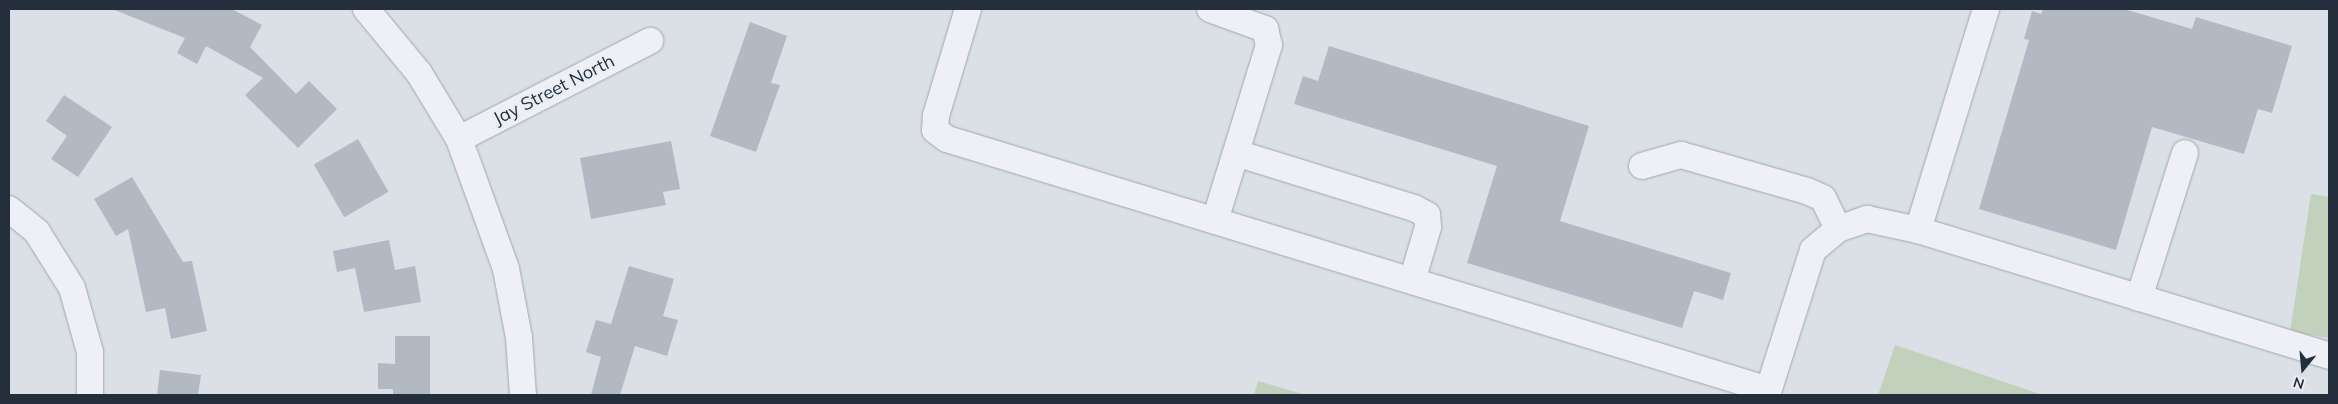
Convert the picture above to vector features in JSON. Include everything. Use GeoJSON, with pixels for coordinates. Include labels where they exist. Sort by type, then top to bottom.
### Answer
{"type":"FeatureCollection","features":[{"type":"Feature","properties":{"kind":"street"},"geometry":{"type":"LineString","coordinates":[[366,9],[419,73],[459,140],[506,269],[519,338],[523,395]]}},
{"type":"Feature","properties":{"kind":"street"},"geometry":{"type":"LineString","coordinates":[[968,9],[935,130],[947,139],[1412,281],[1768,393],[1813,250],[1838,228],[1867,219],[1918,230],[2329,356]]}},
{"type":"Feature","properties":{"kind":"street"},"geometry":{"type":"LineString","coordinates":[[1210,9],[1264,29],[1269,45],[1215,221]]}},
{"type":"Feature","properties":{"kind":"street"},"geometry":{"type":"LineString","coordinates":[[1918,230],[1986,9]]}},
{"type":"Feature","properties":{"kind":"street","name":"Jay Street North"},"geometry":{"type":"LineString","coordinates":[[459,140],[650,41]]}},
{"type":"Feature","properties":{"kind":"street"},"geometry":{"type":"LineString","coordinates":[[1236,153],[1414,208],[1427,215],[1428,227],[1412,281]]}},
{"type":"Feature","properties":{"kind":"street"},"geometry":{"type":"LineString","coordinates":[[2139,298],[2185,153]]}},
{"type":"Feature","properties":{"kind":"street"},"geometry":{"type":"LineString","coordinates":[[1642,166],[1681,155],[1807,191],[1823,198],[1838,228]]}},
{"type":"Feature","properties":{"kind":"street"},"geometry":{"type":"LineString","coordinates":[[9,209],[37,232],[72,288],[90,352],[90,395]]}},
{"type":"Feature","properties":{"kind":"green space"},"geometry":{"type":"Polygon","coordinates":[[[2311,194],[2329,197],[2329,338],[2290,332],[2311,194]]]}},
{"type":"Feature","properties":{"kind":"green space"},"geometry":{"type":"Polygon","coordinates":[[[1895,345],[2043,395],[1878,395],[1895,345]]]}},
{"type":"Feature","properties":{"kind":"green space"},"geometry":{"type":"Polygon","coordinates":[[[1258,381],[1306,395],[1254,395],[1258,381]]]}},
{"type":"Feature","properties":{"kind":"building"},"geometry":{"type":"Polygon","coordinates":[[[112,9],[232,9],[262,25],[250,47],[296,94],[309,81],[337,109],[298,148],[245,95],[263,78],[206,46],[197,64],[177,53],[185,38],[112,9]]]}},
{"type":"Feature","properties":{"kind":"building"},"geometry":{"type":"Polygon","coordinates":[[[2043,9],[2124,9],[2192,29],[2196,17],[2292,46],[2272,113],[2258,109],[2244,154],[2152,127],[2116,250],[1979,209],[2029,40],[2024,39],[2032,11],[2041,14],[2043,9]]]}},
{"type":"Feature","properties":{"kind":"building"},"geometry":{"type":"Polygon","coordinates":[[[750,22],[787,36],[771,83],[780,85],[756,152],[710,136],[750,22]]]}},
{"type":"Feature","properties":{"kind":"building"},"geometry":{"type":"Polygon","coordinates":[[[1329,46],[1589,126],[1560,221],[1731,273],[1723,300],[1694,291],[1682,328],[1467,263],[1497,166],[1294,104],[1303,76],[1318,81],[1329,46]]]}},
{"type":"Feature","properties":{"kind":"building"},"geometry":{"type":"Polygon","coordinates":[[[64,95],[112,127],[78,177],[51,159],[67,136],[46,121],[64,95]]]}},
{"type":"Feature","properties":{"kind":"building"},"geometry":{"type":"Polygon","coordinates":[[[358,139],[389,192],[344,217],[314,164],[358,139]]]}},
{"type":"Feature","properties":{"kind":"building"},"geometry":{"type":"Polygon","coordinates":[[[671,141],[680,189],[663,192],[666,205],[591,219],[580,158],[671,141]]]}},
{"type":"Feature","properties":{"kind":"building"},"geometry":{"type":"Polygon","coordinates":[[[132,177],[183,262],[192,261],[207,331],[171,339],[165,308],[146,312],[128,229],[116,236],[94,199],[132,177]]]}},
{"type":"Feature","properties":{"kind":"building"},"geometry":{"type":"Polygon","coordinates":[[[389,240],[395,270],[415,266],[421,302],[364,312],[355,268],[337,272],[333,251],[389,240]]]}},
{"type":"Feature","properties":{"kind":"building"},"geometry":{"type":"Polygon","coordinates":[[[629,266],[674,279],[663,316],[678,320],[667,356],[635,346],[620,395],[591,395],[601,357],[586,352],[596,320],[611,324],[629,266]]]}},
{"type":"Feature","properties":{"kind":"building"},"geometry":{"type":"Polygon","coordinates":[[[395,336],[430,336],[430,395],[393,395],[393,389],[378,389],[378,363],[395,364],[395,336]]]}},
{"type":"Feature","properties":{"kind":"building"},"geometry":{"type":"Polygon","coordinates":[[[160,370],[201,375],[198,395],[157,395],[160,370]]]}}]}
